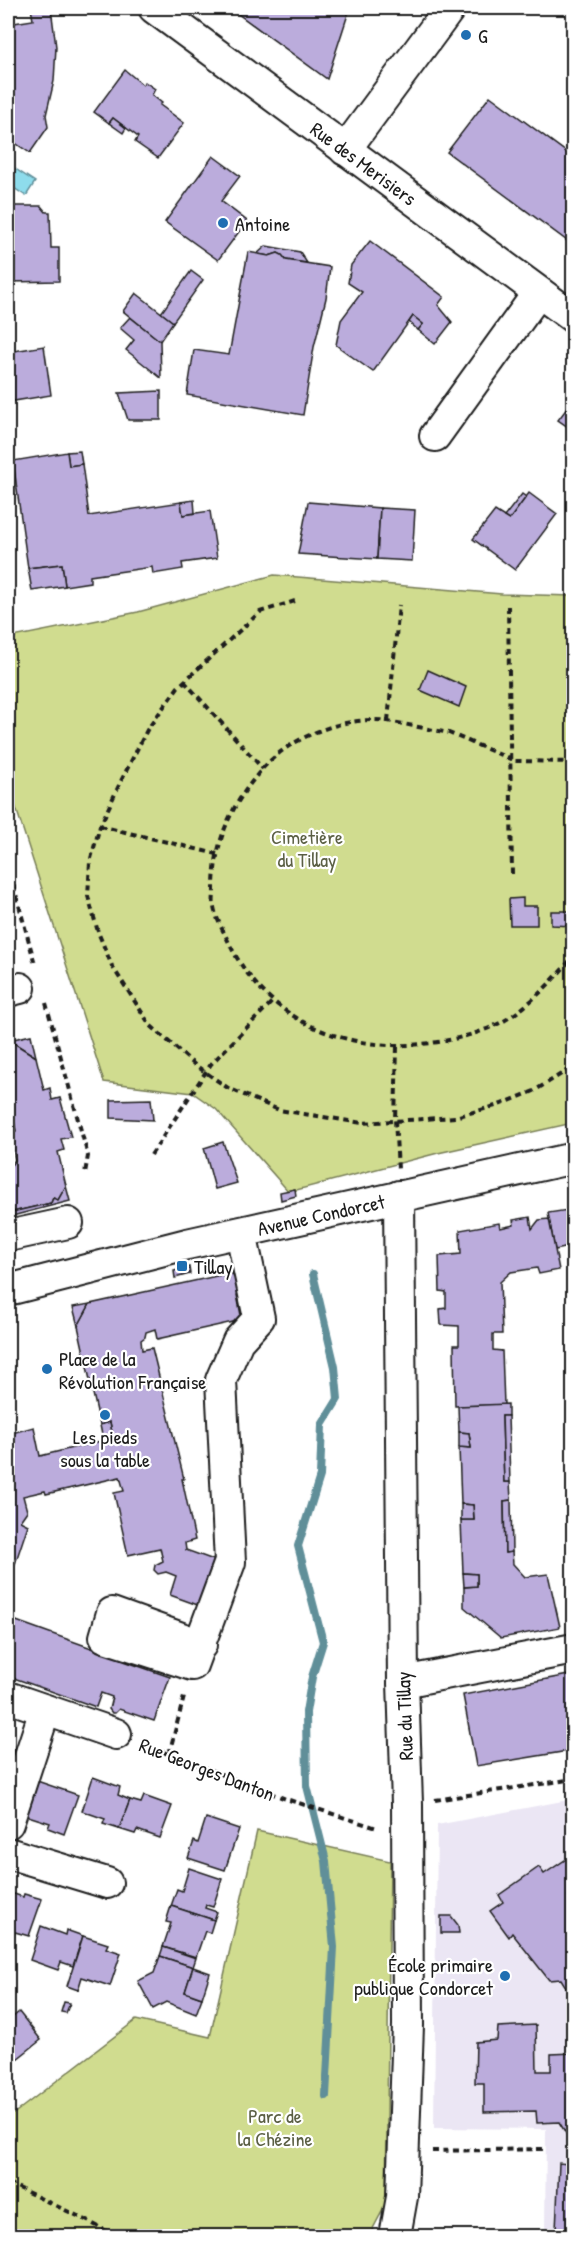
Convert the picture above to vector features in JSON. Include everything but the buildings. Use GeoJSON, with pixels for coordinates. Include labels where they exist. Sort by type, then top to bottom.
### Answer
{"type":"FeatureCollection","features":[{"type":"Feature","properties":{"kind":"street","name":"Rue des Merisiers"},"geometry":{"type":"LineString","coordinates":[[154,8],[573,318]]}},
{"type":"Feature","properties":{"kind":"street"},"geometry":{"type":"LineString","coordinates":[[345,150],[450,8]]}},
{"type":"Feature","properties":{"kind":"street"},"geometry":{"type":"LineString","coordinates":[[435,436],[538,293]]}},
{"type":"Feature","properties":{"kind":"street","name":"Avenue Condorcet"},"geometry":{"type":"LineString","coordinates":[[8,1290],[71,1272],[573,1158]]}},
{"type":"Feature","properties":{"kind":"street","name":"Rue du Tillay"},"geometry":{"type":"LineString","coordinates":[[395,2236],[402,2198],[408,2025],[399,1196]]}},
{"type":"Feature","properties":{"kind":"street"},"geometry":{"type":"LineString","coordinates":[[8,1236],[68,1222]]}},
{"type":"Feature","properties":{"kind":"street"},"geometry":{"type":"LineString","coordinates":[[197,1655],[230,1562],[221,1380],[238,1341],[259,1318],[241,1233]]}},
{"type":"Feature","properties":{"kind":"street"},"geometry":{"type":"LineString","coordinates":[[403,1682],[573,1650]]}},
{"type":"Feature","properties":{"kind":"street","name":"Rue Georges Danton"},"geometry":{"type":"LineString","coordinates":[[8,1697],[116,1734]]}},
{"type":"Feature","properties":{"kind":"street"},"geometry":{"type":"LineString","coordinates":[[8,1823],[45,1710]]}},
{"type":"Feature","properties":{"kind":"street"},"geometry":{"type":"LineString","coordinates":[[8,1853],[107,1883]]}},
{"type":"Feature","properties":{"kind":"path"},"geometry":{"type":"LineString","coordinates":[[295,601],[260,612],[184,681],[147,730],[100,826],[90,862],[88,896],[98,932],[112,966],[150,1026],[206,1073],[228,1088],[279,1110],[362,1123],[455,1117],[499,1106],[534,1091],[573,1066]]}},
{"type":"Feature","properties":{"kind":"path"},"geometry":{"type":"LineString","coordinates":[[388,721],[399,604]]}},
{"type":"Feature","properties":{"kind":"path"},"geometry":{"type":"LineString","coordinates":[[508,606],[512,874]]}},
{"type":"Feature","properties":{"kind":"path"},"geometry":{"type":"LineString","coordinates":[[184,681],[263,769]]}},
{"type":"Feature","properties":{"kind":"path"},"geometry":{"type":"LineString","coordinates":[[573,762],[533,763],[510,759],[448,733],[378,719],[334,725],[304,737],[272,759],[249,785],[234,809],[219,842],[214,872],[214,908],[242,968],[272,1002],[311,1027],[354,1042],[397,1047],[442,1042],[483,1030],[510,1017],[544,991],[573,956]]}},
{"type":"Feature","properties":{"kind":"path"},"geometry":{"type":"LineString","coordinates":[[100,826],[217,854]]}},
{"type":"Feature","properties":{"kind":"path"},"geometry":{"type":"LineString","coordinates":[[8,865],[27,986],[88,1156],[85,1173]]}},
{"type":"Feature","properties":{"kind":"path"},"geometry":{"type":"LineString","coordinates":[[151,1155],[211,1064],[272,1002]]}},
{"type":"Feature","properties":{"kind":"path"},"geometry":{"type":"LineString","coordinates":[[397,1047],[395,1120],[399,1196]]}},
{"type":"Feature","properties":{"kind":"path"},"geometry":{"type":"LineString","coordinates":[[169,1754],[197,1655]]}},
{"type":"Feature","properties":{"kind":"path","name":"Rue Georges Danton"},"geometry":{"type":"LineString","coordinates":[[116,1734],[304,1805],[407,1838]]}},
{"type":"Feature","properties":{"kind":"path"},"geometry":{"type":"LineString","coordinates":[[407,1804],[573,1779]]}},
{"type":"Feature","properties":{"kind":"path"},"geometry":{"type":"LineString","coordinates":[[404,2151],[543,2149]]}},
{"type":"Feature","properties":{"kind":"path"},"geometry":{"type":"LineString","coordinates":[[8,2182],[117,2236]]}},
{"type":"Feature","properties":{"kind":"shaded area","name":"École primaire publique Condorcet"},"geometry":{"type":"Polygon","coordinates":[[[573,1799],[573,2234],[545,2234],[546,2129],[434,2128],[437,1825],[573,1799]]]}},
{"type":"Feature","properties":{"kind":"green space","name":"Cimetière du Tillay"},"geometry":{"type":"Polygon","coordinates":[[[274,575],[502,594],[573,596],[573,1123],[438,1153],[289,1192],[216,1109],[193,1093],[104,1082],[8,783],[8,638],[138,612],[274,575]]]}},
{"type":"Feature","properties":{"kind":"green space","name":"Parc de la Chézine"},"geometry":{"type":"Polygon","coordinates":[[[257,1831],[390,1861],[386,2204],[370,2234],[361,2236],[8,2236],[8,2118],[136,2020],[210,2037],[257,1831]]]}},
{"type":"Feature","properties":{"kind":"water"},"geometry":{"type":"Polygon","coordinates":[[[8,164],[35,182],[26,196],[8,184],[8,164]]]}},
{"type":"Feature","properties":{"kind":"waterway"},"geometry":{"type":"LineString","coordinates":[[313,1274],[335,1367],[338,1399],[322,1425],[320,1476],[298,1546],[323,1642],[312,1677],[306,1712],[307,1786],[326,1861],[334,1947],[326,2096]]}},
{"type":"Feature","properties":{"kind":"place","name":"G"},"geometry":{"type":"Point","coordinates":[466,35]}},
{"type":"Feature","properties":{"kind":"place","name":"Antoine"},"geometry":{"type":"Point","coordinates":[223,223]}},
{"type":"Feature","properties":{"kind":"place","name":"Tillay"},"geometry":{"type":"Point","coordinates":[182,1266]}},
{"type":"Feature","properties":{"kind":"place","name":"Place de la Révolution Française"},"geometry":{"type":"Point","coordinates":[47,1369]}},
{"type":"Feature","properties":{"kind":"place","name":"Les pieds sous la table"},"geometry":{"type":"Point","coordinates":[105,1415]}},
{"type":"Feature","properties":{"kind":"place","name":"École primaire publique Condorcet"},"geometry":{"type":"Point","coordinates":[505,1976]}}]}
